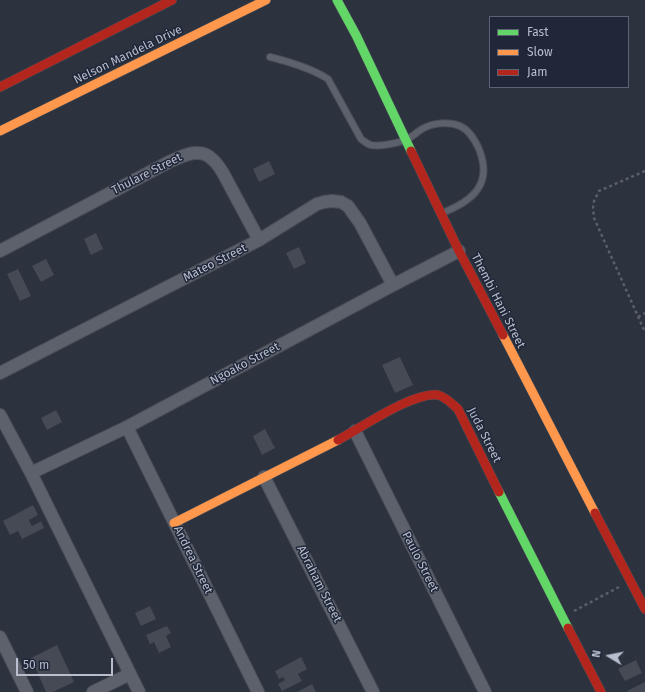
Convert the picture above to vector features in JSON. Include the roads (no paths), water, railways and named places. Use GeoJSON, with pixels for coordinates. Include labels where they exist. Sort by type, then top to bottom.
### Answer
{"type":"FeatureCollection","features":[{"type":"Feature","properties":{"kind":"street"},"geometry":{"type":"LineString","coordinates":[[0,87],[172,0]]}},
{"type":"Feature","properties":{"kind":"street","name":"Nelson Mandela Drive"},"geometry":{"type":"LineString","coordinates":[[0,131],[266,0]]}},
{"type":"Feature","properties":{"kind":"street","name":"Thembi Hani Street"},"geometry":{"type":"LineString","coordinates":[[337,0],[356,35],[459,251],[645,609]]}},
{"type":"Feature","properties":{"kind":"street","name":"Thulare Street"},"geometry":{"type":"LineString","coordinates":[[0,250],[169,162],[188,154],[198,153],[212,158],[216,163],[260,240]]}},
{"type":"Feature","properties":{"kind":"street","name":"Mateo Street"},"geometry":{"type":"LineString","coordinates":[[0,373],[260,240],[317,204],[324,202],[341,202],[348,206],[360,223],[393,285]]}},
{"type":"Feature","properties":{"kind":"street","name":"Ngoako Street"},"geometry":{"type":"LineString","coordinates":[[30,474],[127,427],[459,251]]}},
{"type":"Feature","properties":{"kind":"street","name":"Juda Street"},"geometry":{"type":"LineString","coordinates":[[174,523],[355,431],[398,407],[422,397],[434,395],[445,396],[458,409],[562,618],[601,692]]}},
{"type":"Feature","properties":{"kind":"street"},"geometry":{"type":"LineString","coordinates":[[0,415],[139,692]]}},
{"type":"Feature","properties":{"kind":"street","name":"Andrea Street"},"geometry":{"type":"LineString","coordinates":[[127,427],[258,692]]}},
{"type":"Feature","properties":{"kind":"street","name":"Paulo Street"},"geometry":{"type":"LineString","coordinates":[[355,431],[485,692]]}},
{"type":"Feature","properties":{"kind":"street","name":"Abraham Street"},"geometry":{"type":"LineString","coordinates":[[264,477],[373,692]]}},
{"type":"Feature","properties":{"kind":"street"},"geometry":{"type":"LineString","coordinates":[[0,637],[27,692]]}},
{"type":"Feature","properties":{"kind":"street"},"geometry":{"type":"LineString","coordinates":[[93,692],[130,674]]}},
{"type":"Feature","properties":{"kind":"lane"},"geometry":{"type":"LineString","coordinates":[[270,57],[292,62],[328,79],[360,139],[369,145],[376,146],[406,140],[423,128],[436,124],[450,123],[466,128],[476,142],[484,163],[484,175],[475,194],[458,206],[441,213]]}}]}
